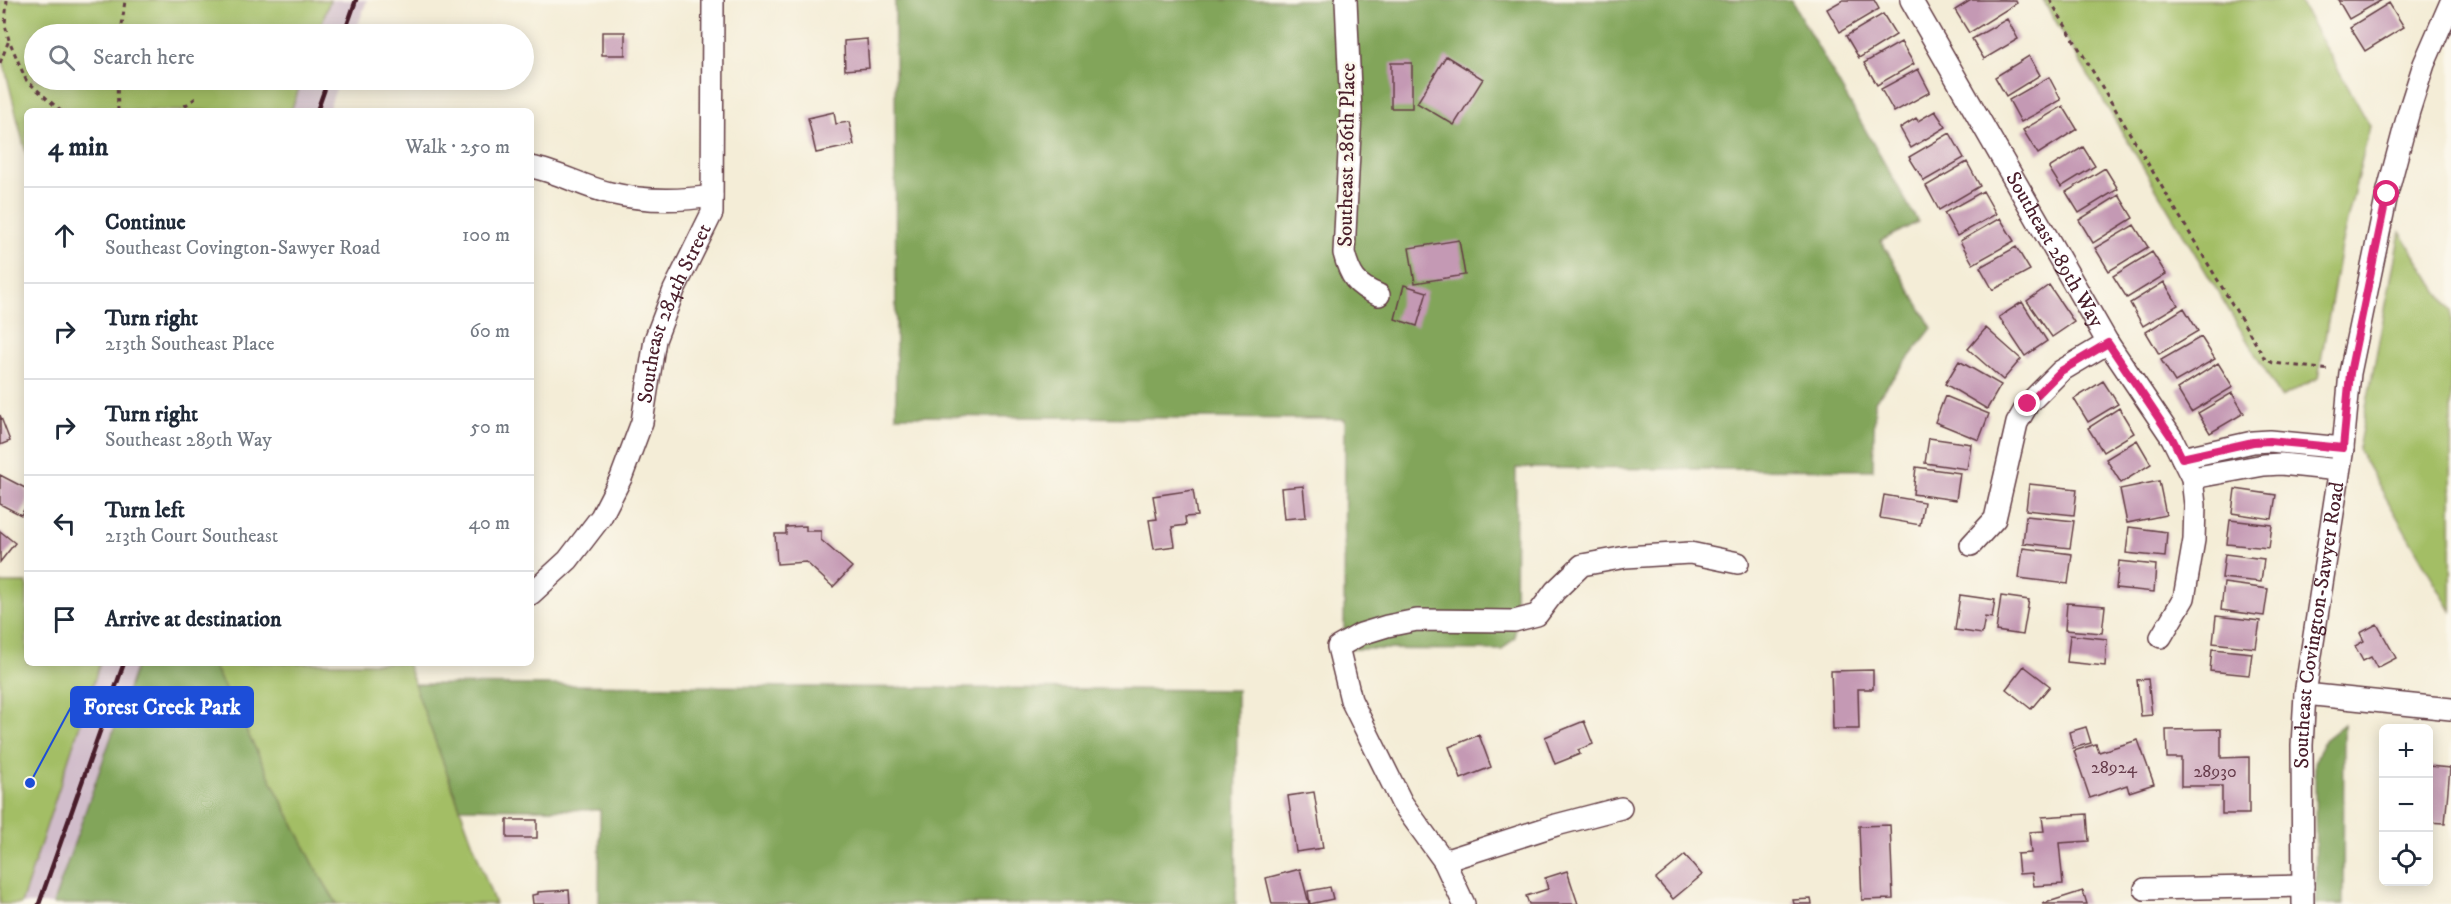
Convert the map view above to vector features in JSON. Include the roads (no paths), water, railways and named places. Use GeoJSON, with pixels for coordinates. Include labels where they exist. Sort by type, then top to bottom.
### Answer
{"type":"FeatureCollection","features":[{"type":"Feature","properties":{"kind":"street","name":"Southeast 284th Street"},"geometry":{"type":"LineString","coordinates":[[534,591],[568,560],[601,517],[621,478],[642,422],[655,340],[674,290],[712,213],[713,0]]}},
{"type":"Feature","properties":{"kind":"street","name":"Southeast 286th Place"},"geometry":{"type":"LineString","coordinates":[[1346,0],[1351,112],[1344,253],[1349,272],[1364,289],[1378,295]]}},
{"type":"Feature","properties":{"kind":"street","name":"Southeast 289th Way"},"geometry":{"type":"LineString","coordinates":[[1911,0],[2108,343],[2172,438],[2192,478],[2195,505],[2194,540],[2184,598],[2161,637]]}},
{"type":"Feature","properties":{"kind":"street","name":"Southeast Covington-Sawyer Road"},"geometry":{"type":"LineString","coordinates":[[2303,895],[2302,745],[2305,694],[2343,448],[2350,373],[2387,194],[2424,64],[2449,11]]}},
{"type":"Feature","properties":{"kind":"street"},"geometry":{"type":"LineString","coordinates":[[534,168],[610,193],[649,199],[687,200],[712,196]]}},
{"type":"Feature","properties":{"kind":"street"},"geometry":{"type":"LineString","coordinates":[[1971,545],[1995,519],[2017,423],[2028,404],[2061,371],[2108,343]]}},
{"type":"Feature","properties":{"kind":"street"},"geometry":{"type":"LineString","coordinates":[[2182,458],[2253,442],[2270,441],[2343,448]]}},
{"type":"Feature","properties":{"kind":"street"},"geometry":{"type":"LineString","coordinates":[[2192,478],[2281,464],[2339,470]]}},
{"type":"Feature","properties":{"kind":"street"},"geometry":{"type":"LineString","coordinates":[[1464,904],[1444,861],[1402,803],[1351,700],[1338,647],[1361,634],[1417,620],[1514,621],[1537,615],[1555,591],[1582,565],[1626,557],[1690,553],[1738,563]]}},
{"type":"Feature","properties":{"kind":"street"},"geometry":{"type":"LineString","coordinates":[[2305,694],[2451,709]]}},
{"type":"Feature","properties":{"kind":"street"},"geometry":{"type":"LineString","coordinates":[[1444,861],[1556,825],[1621,808]]}},
{"type":"Feature","properties":{"kind":"street"},"geometry":{"type":"LineString","coordinates":[[2145,889],[2303,895]]}},
{"type":"Feature","properties":{"kind":"railway"},"geometry":{"type":"LineString","coordinates":[[348,24],[356,0]]}},
{"type":"Feature","properties":{"kind":"railway"},"geometry":{"type":"LineString","coordinates":[[318,108],[324,90]]}},
{"type":"Feature","properties":{"kind":"railway"},"geometry":{"type":"LineString","coordinates":[[39,904],[123,666]]}},
{"type":"Feature","properties":{"kind":"place","name":"Forest Creek Park"},"geometry":{"type":"Point","coordinates":[30,783]}}]}
